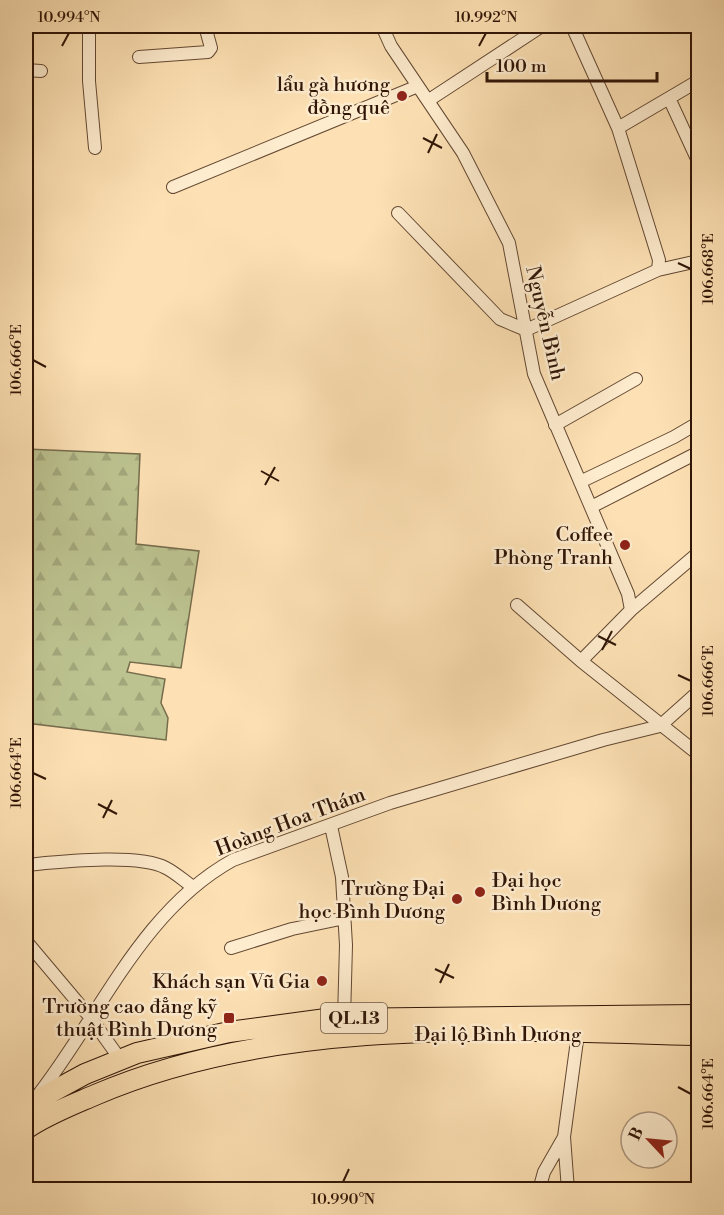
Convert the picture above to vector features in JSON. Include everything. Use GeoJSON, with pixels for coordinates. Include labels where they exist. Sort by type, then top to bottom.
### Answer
{"type":"FeatureCollection","features":[{"type":"Feature","properties":{"kind":"highway","name":"Đại lộ Bình Dương"},"geometry":{"type":"LineString","coordinates":[[30,1102],[137,1053],[229,1032],[344,1018],[699,1015]]}},
{"type":"Feature","properties":{"kind":"highway","name":"Đại lộ Bình Dương"},"geometry":{"type":"LineString","coordinates":[[26,1129],[128,1080],[230,1051],[321,1039],[436,1033],[699,1035]]}},
{"type":"Feature","properties":{"kind":"highway"},"geometry":{"type":"LineString","coordinates":[[120,1059],[128,1080]]}},
{"type":"Feature","properties":{"kind":"street"},"geometry":{"type":"LineString","coordinates":[[89,26],[89,81],[95,148]]}},
{"type":"Feature","properties":{"kind":"street"},"geometry":{"type":"LineString","coordinates":[[139,57],[208,52],[211,48],[206,26]]}},
{"type":"Feature","properties":{"kind":"street","name":"Nguyễn Bình"},"geometry":{"type":"LineString","coordinates":[[382,26],[391,46],[463,153],[509,243],[534,374],[628,594],[631,610]]}},
{"type":"Feature","properties":{"kind":"street"},"geometry":{"type":"LineString","coordinates":[[429,100],[542,26]]}},
{"type":"Feature","properties":{"kind":"street"},"geometry":{"type":"LineString","coordinates":[[572,26],[618,128],[659,260],[658,270]]}},
{"type":"Feature","properties":{"kind":"street"},"geometry":{"type":"LineString","coordinates":[[26,70],[41,71]]}},
{"type":"Feature","properties":{"kind":"street"},"geometry":{"type":"LineString","coordinates":[[618,128],[699,81]]}},
{"type":"Feature","properties":{"kind":"street"},"geometry":{"type":"LineString","coordinates":[[173,187],[418,86]]}},
{"type":"Feature","properties":{"kind":"street"},"geometry":{"type":"LineString","coordinates":[[669,98],[699,161]]}},
{"type":"Feature","properties":{"kind":"street"},"geometry":{"type":"LineString","coordinates":[[398,213],[419,231],[500,319],[526,330],[658,270],[699,261]]}},
{"type":"Feature","properties":{"kind":"street"},"geometry":{"type":"LineString","coordinates":[[555,425],[636,379]]}},
{"type":"Feature","properties":{"kind":"street"},"geometry":{"type":"LineString","coordinates":[[580,482],[699,423]]}},
{"type":"Feature","properties":{"kind":"street"},"geometry":{"type":"LineString","coordinates":[[591,507],[697,453]]}},
{"type":"Feature","properties":{"kind":"street"},"geometry":{"type":"LineString","coordinates":[[581,661],[631,610],[699,553]]}},
{"type":"Feature","properties":{"kind":"street"},"geometry":{"type":"LineString","coordinates":[[516,605],[660,726],[699,754]]}},
{"type":"Feature","properties":{"kind":"street"},"geometry":{"type":"LineString","coordinates":[[660,726],[699,692]]}},
{"type":"Feature","properties":{"kind":"street","name":"Hoàng Hoa Thám"},"geometry":{"type":"LineString","coordinates":[[30,1102],[55,1074],[90,1017],[148,935],[193,887],[233,860],[390,802],[583,745],[660,726]]}},
{"type":"Feature","properties":{"kind":"street"},"geometry":{"type":"LineString","coordinates":[[331,825],[342,877],[345,918],[344,1018]]}},
{"type":"Feature","properties":{"kind":"street"},"geometry":{"type":"LineString","coordinates":[[26,865],[66,861],[147,862],[166,867],[193,887]]}},
{"type":"Feature","properties":{"kind":"street"},"geometry":{"type":"LineString","coordinates":[[231,948],[292,928],[345,918]]}},
{"type":"Feature","properties":{"kind":"street"},"geometry":{"type":"LineString","coordinates":[[27,946],[90,1017],[120,1059]]}},
{"type":"Feature","properties":{"kind":"street"},"geometry":{"type":"LineString","coordinates":[[568,1190],[564,1137],[578,1033]]}},
{"type":"Feature","properties":{"kind":"street"},"geometry":{"type":"LineString","coordinates":[[539,1190],[544,1172],[564,1137]]}},
{"type":"Feature","properties":{"kind":"green space"},"geometry":{"type":"Polygon","coordinates":[[[26,449],[140,454],[136,544],[199,551],[181,668],[130,662],[127,672],[165,679],[161,703],[168,718],[166,740],[26,723],[26,449]]]}},
{"type":"Feature","properties":{"kind":"place","name":"lẩu gà hương đồng quê"},"geometry":{"type":"Point","coordinates":[402,96]}},
{"type":"Feature","properties":{"kind":"place","name":"Coffee Phòng Tranh"},"geometry":{"type":"Point","coordinates":[625,545]}},
{"type":"Feature","properties":{"kind":"place","name":"Đại học Bình Dương"},"geometry":{"type":"Point","coordinates":[480,892]}},
{"type":"Feature","properties":{"kind":"place","name":"Trường Đại học Bình Dương"},"geometry":{"type":"Point","coordinates":[457,899]}},
{"type":"Feature","properties":{"kind":"place","name":"Khách sạn Vũ Gia"},"geometry":{"type":"Point","coordinates":[322,981]}},
{"type":"Feature","properties":{"kind":"place","name":"Trường cao đẳng kỹ thuật Bình Dương"},"geometry":{"type":"Point","coordinates":[229,1018]}}]}
